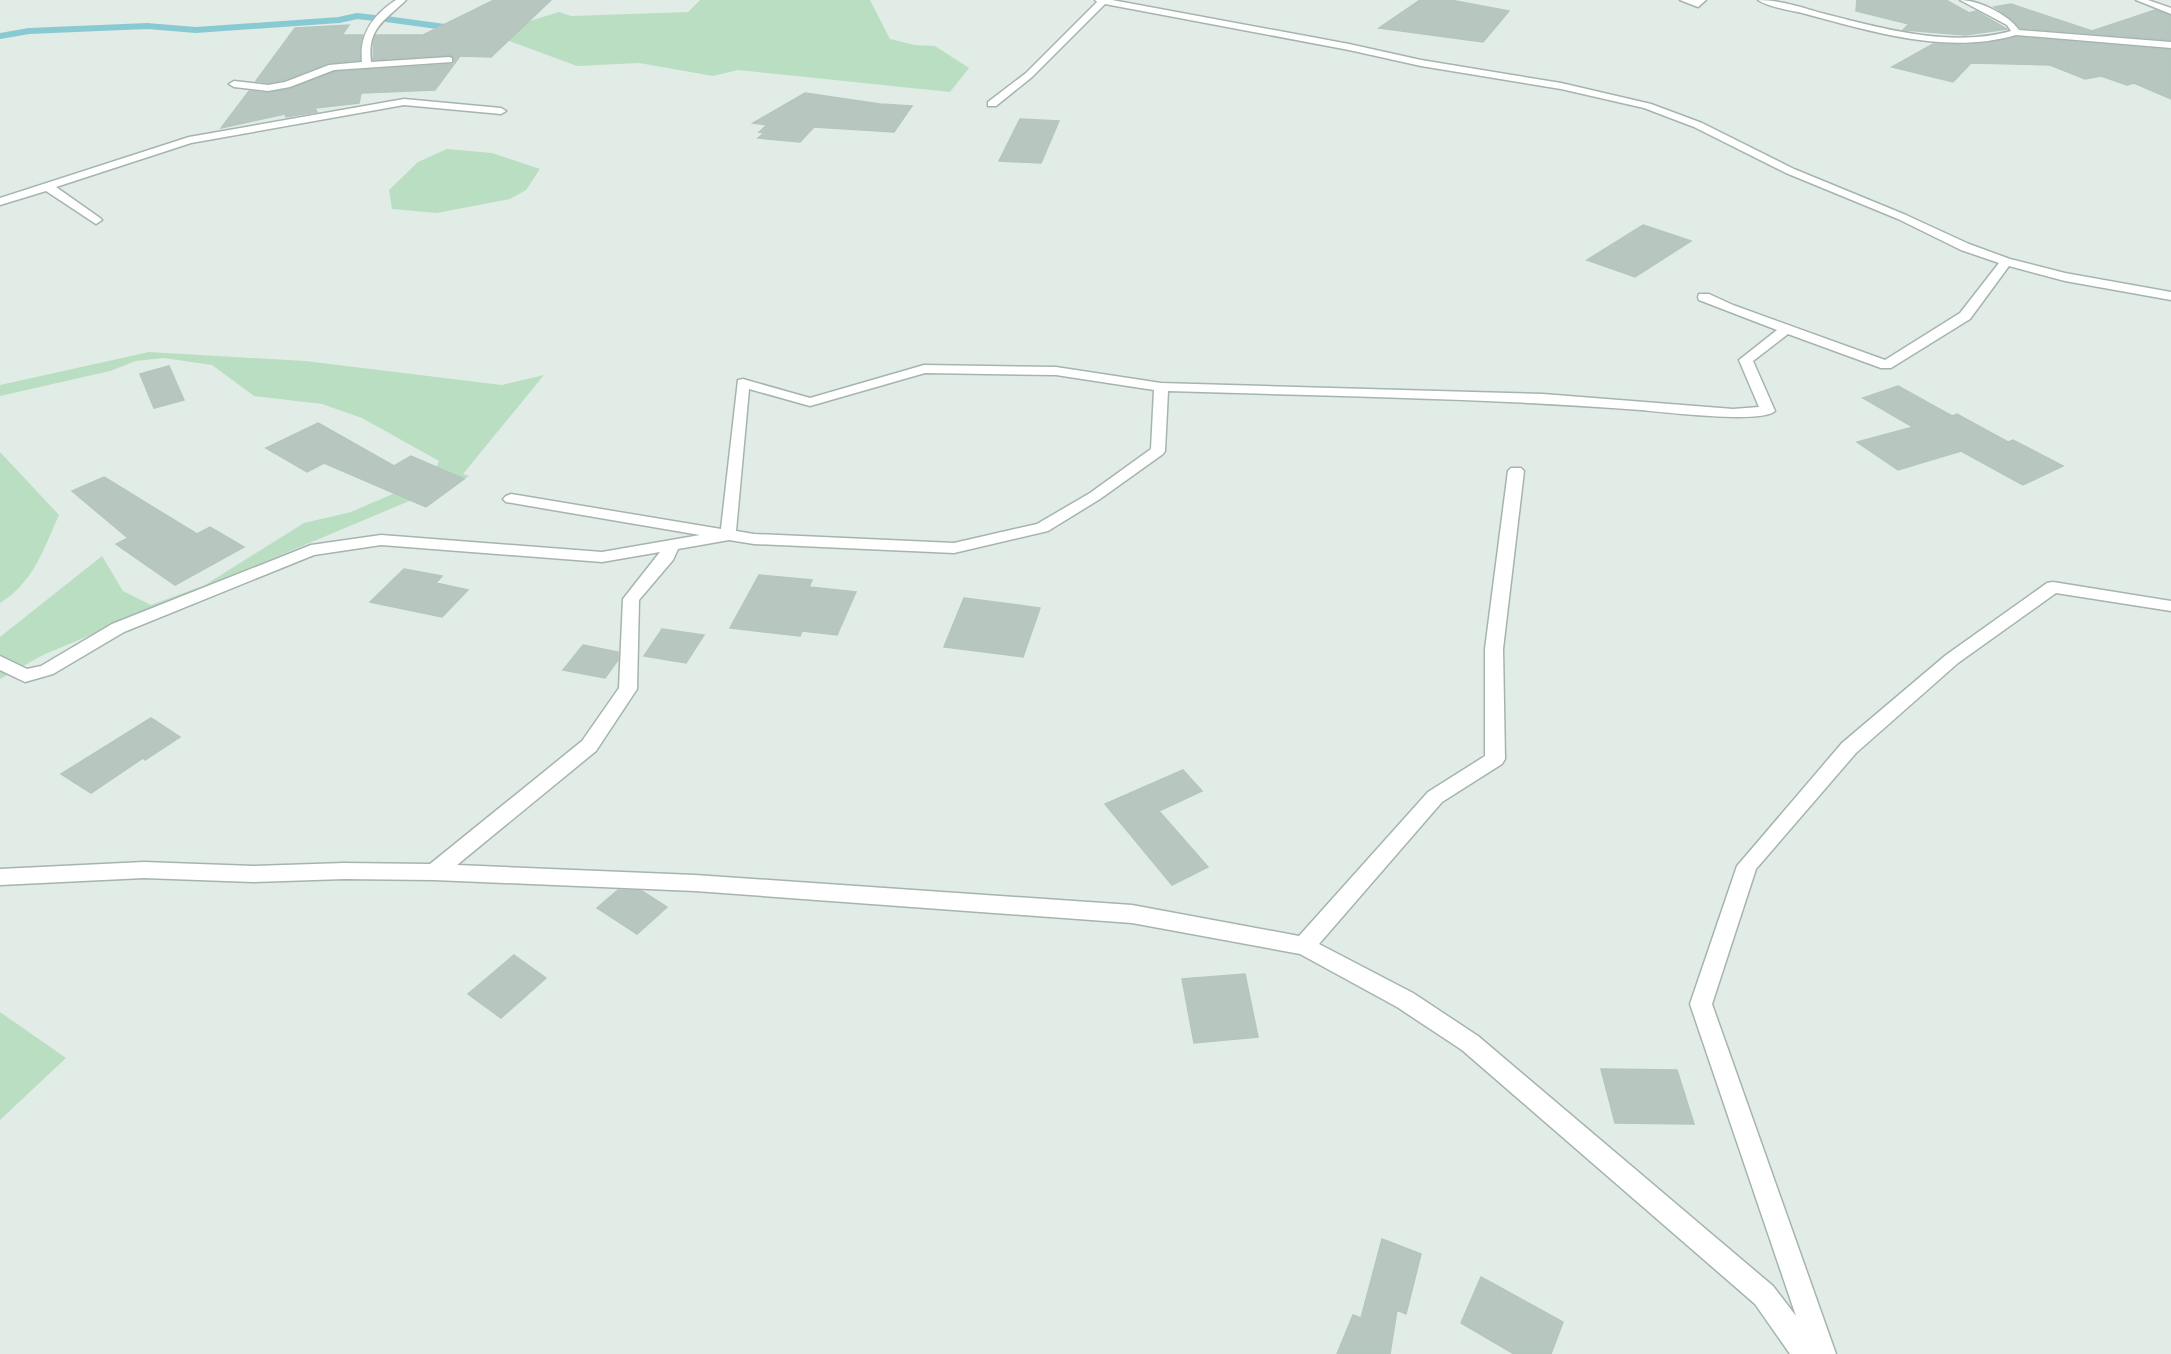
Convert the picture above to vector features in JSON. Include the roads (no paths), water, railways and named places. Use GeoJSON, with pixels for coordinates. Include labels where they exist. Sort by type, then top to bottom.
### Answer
{"type":"FeatureCollection","features":[{"type":"Feature","properties":{"kind":"street"},"geometry":{"type":"LineString","coordinates":[[367,64],[365,51],[368,32],[386,10],[402,0]]}},
{"type":"Feature","properties":{"kind":"street"},"geometry":{"type":"LineString","coordinates":[[992,104],[1029,75],[1101,0],[1421,63],[1561,86],[1647,106],[1698,125],[1790,171],[1902,217],[1965,247],[2006,262],[2065,277],[2171,296]]}},
{"type":"Feature","properties":{"kind":"street"},"geometry":{"type":"LineString","coordinates":[[1684,0],[1698,4],[1702,0]]}},
{"type":"Feature","properties":{"kind":"street"},"geometry":{"type":"LineString","coordinates":[[1762,0],[1888,32],[1933,38],[1995,39],[2016,32],[2171,45]]}},
{"type":"Feature","properties":{"kind":"street"},"geometry":{"type":"LineString","coordinates":[[1964,0],[2010,23],[2016,32]]}},
{"type":"Feature","properties":{"kind":"street"},"geometry":{"type":"LineString","coordinates":[[2140,0],[2171,11]]}},
{"type":"Feature","properties":{"kind":"street"},"geometry":{"type":"LineString","coordinates":[[234,84],[268,88],[287,85],[332,67],[450,60]]}},
{"type":"Feature","properties":{"kind":"street"},"geometry":{"type":"LineString","coordinates":[[0,202],[189,140],[404,102],[501,111]]}},
{"type":"Feature","properties":{"kind":"street"},"geometry":{"type":"LineString","coordinates":[[48,187],[96,220]]}},
{"type":"Feature","properties":{"kind":"street"},"geometry":{"type":"LineString","coordinates":[[1704,297],[1886,366],[1965,316],[2006,262]]}},
{"type":"Feature","properties":{"kind":"street"},"geometry":{"type":"LineString","coordinates":[[728,535],[743,383],[810,402],[924,369],[1056,371],[1161,387],[1543,398],[1733,413],[1768,411],[1746,360],[1787,329]]}},
{"type":"Feature","properties":{"kind":"street"},"geometry":{"type":"LineString","coordinates":[[511,499],[754,539],[954,548],[1042,528],[1095,496],[1158,451],[1161,387]]}},
{"type":"Feature","properties":{"kind":"street"},"geometry":{"type":"LineString","coordinates":[[1304,946],[1435,797],[1495,759],[1494,649],[1516,471]]}},
{"type":"Feature","properties":{"kind":"street"},"geometry":{"type":"LineString","coordinates":[[0,662],[25,676],[47,670],[118,628],[311,550],[381,540],[602,557],[728,535]]}},
{"type":"Feature","properties":{"kind":"street"},"geometry":{"type":"LineString","coordinates":[[434,872],[589,746],[628,689],[631,599],[667,556],[671,545]]}},
{"type":"Feature","properties":{"kind":"street"},"geometry":{"type":"LineString","coordinates":[[1822,1354],[1701,1004],[1747,866],[1849,748],[1952,659],[2053,587],[2171,606]]}},
{"type":"Feature","properties":{"kind":"street"},"geometry":{"type":"LineString","coordinates":[[0,877],[144,870],[253,874],[344,871],[434,872],[695,883],[1132,914],[1304,946],[1405,1000],[1470,1043],[1764,1294],[1806,1354]]}},
{"type":"Feature","properties":{"kind":"waterway"},"geometry":{"type":"LineString","coordinates":[[0,36],[29,31],[147,26],[196,30],[339,20],[357,16],[375,18]]}},
{"type":"Feature","properties":{"kind":"waterway"},"geometry":{"type":"LineString","coordinates":[[386,19],[452,28]]}}]}
